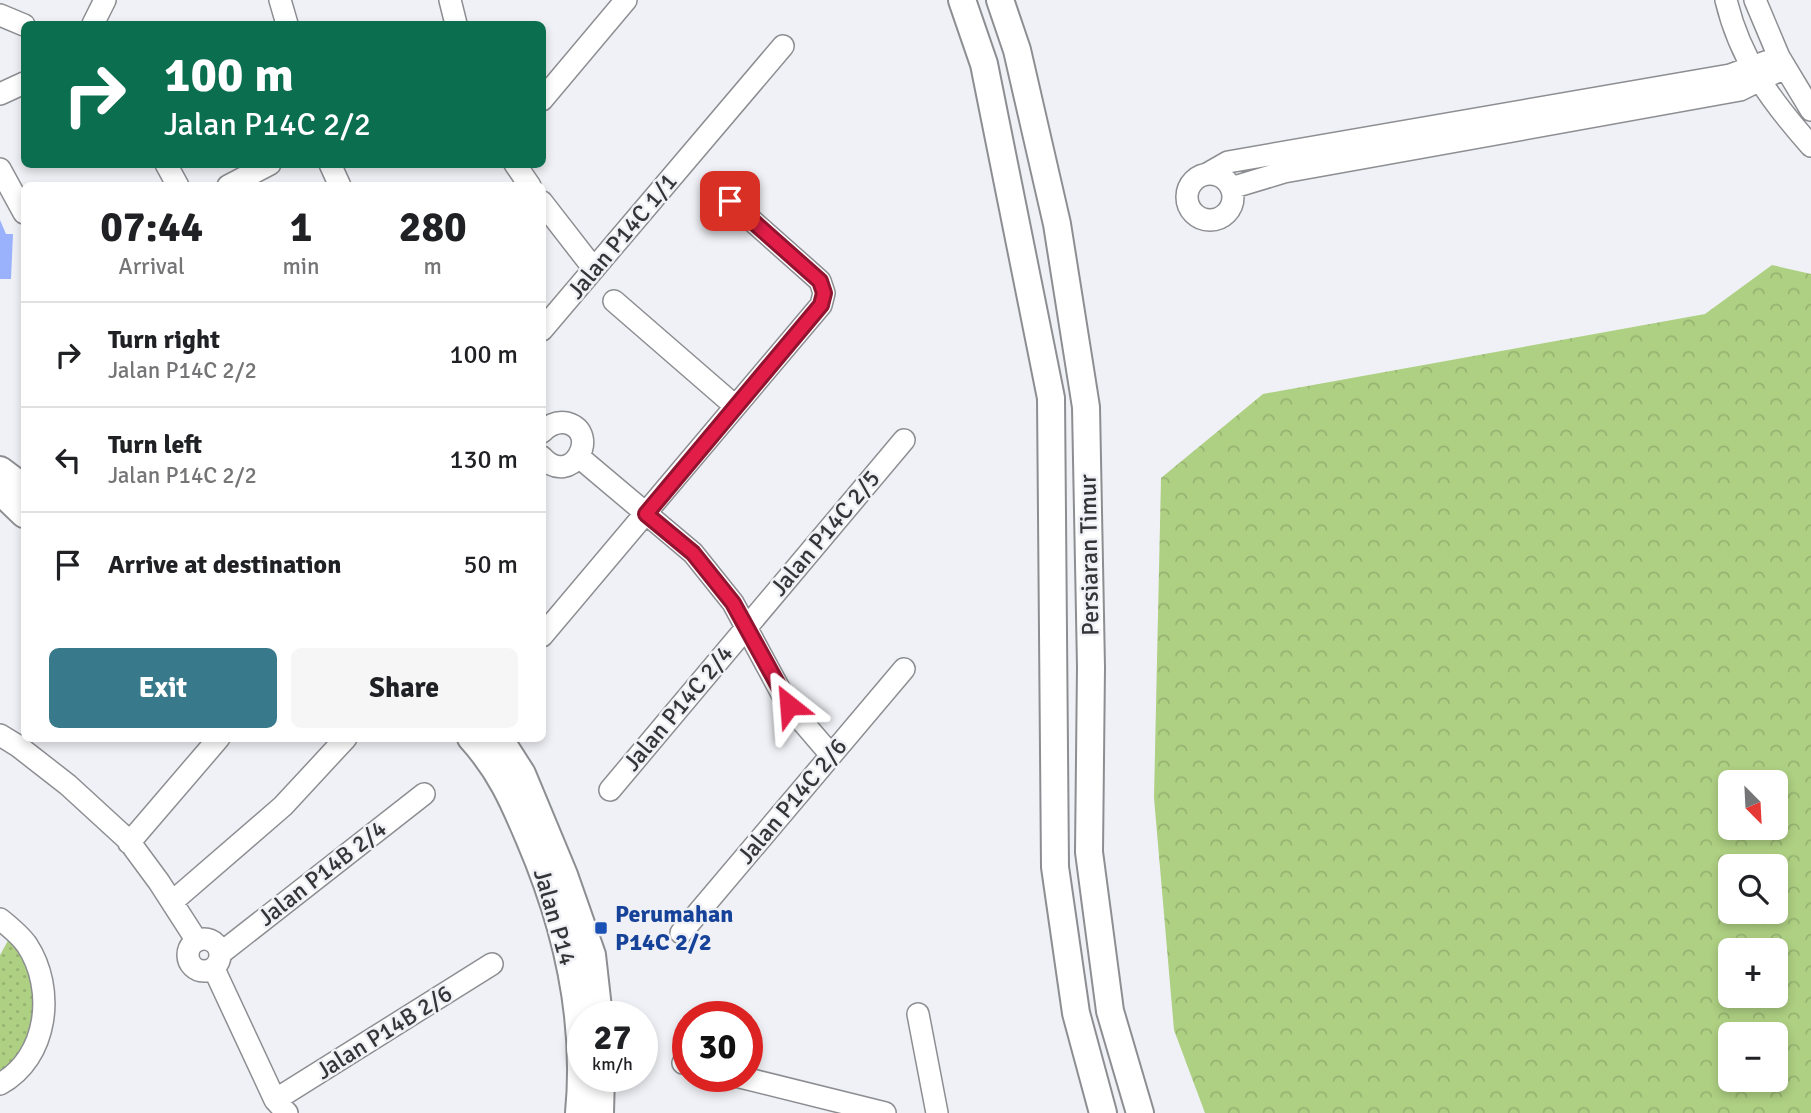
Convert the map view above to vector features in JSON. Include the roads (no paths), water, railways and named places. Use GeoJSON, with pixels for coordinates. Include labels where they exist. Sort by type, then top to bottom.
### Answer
{"type":"FeatureCollection","features":[{"type":"Feature","properties":{"kind":"main road","name":"Persiaran Timur"},"geometry":{"type":"LineString","coordinates":[[962,0],[984,64],[1051,398],[1055,867],[1076,1013],[1103,1113]]}},
{"type":"Feature","properties":{"kind":"main road","name":"Persiaran Timur"},"geometry":{"type":"LineString","coordinates":[[1000,0],[1017,50],[1056,224],[1086,407],[1091,667],[1089,852],[1110,1011],[1140,1113]]}},
{"type":"Feature","properties":{"kind":"main road"},"geometry":{"type":"LineString","coordinates":[[0,470],[21,486]]}},
{"type":"Feature","properties":{"kind":"main road"},"geometry":{"type":"LineString","coordinates":[[0,491],[21,511]]}},
{"type":"Feature","properties":{"kind":"main road","name":"Jalan P14"},"geometry":{"type":"LineString","coordinates":[[474,742],[505,783],[547,879],[570,962],[576,1001],[581,1058],[579,1113]]}},
{"type":"Feature","properties":{"kind":"main road","name":"Jalan P14"},"geometry":{"type":"LineString","coordinates":[[502,742],[522,774],[564,875],[592,955],[596,1001]]}},
{"type":"Feature","properties":{"kind":"main road"},"geometry":{"type":"LineString","coordinates":[[600,1113],[601,1092]]}},
{"type":"Feature","properties":{"kind":"street"},"geometry":{"type":"LineString","coordinates":[[94,21],[105,0]]}},
{"type":"Feature","properties":{"kind":"street"},"geometry":{"type":"LineString","coordinates":[[280,0],[286,21]]}},
{"type":"Feature","properties":{"kind":"street"},"geometry":{"type":"LineString","coordinates":[[450,0],[455,21]]}},
{"type":"Feature","properties":{"kind":"street"},"geometry":{"type":"LineString","coordinates":[[546,95],[626,0]]}},
{"type":"Feature","properties":{"kind":"street"},"geometry":{"type":"LineString","coordinates":[[1726,0],[1755,75],[1811,146]]}},
{"type":"Feature","properties":{"kind":"street"},"geometry":{"type":"LineString","coordinates":[[1755,0],[1782,63],[1811,110]]}},
{"type":"Feature","properties":{"kind":"street"},"geometry":{"type":"LineString","coordinates":[[0,15],[21,24]]}},
{"type":"Feature","properties":{"kind":"street","name":"Jalan P14C 1/1"},"geometry":{"type":"LineString","coordinates":[[546,325],[783,46]]}},
{"type":"Feature","properties":{"kind":"street"},"geometry":{"type":"LineString","coordinates":[[1231,188],[1284,172],[1740,90],[1755,75],[1782,63]]}},
{"type":"Feature","properties":{"kind":"street"},"geometry":{"type":"LineString","coordinates":[[1207,174],[1222,177],[1231,188],[1233,202],[1226,215],[1212,221],[1198,218],[1188,207],[1186,193],[1194,180],[1228,162],[1730,75],[1755,75]]}},
{"type":"Feature","properties":{"kind":"street"},"geometry":{"type":"LineString","coordinates":[[0,94],[21,84]]}},
{"type":"Feature","properties":{"kind":"street"},"geometry":{"type":"LineString","coordinates":[[236,182],[262,168]]}},
{"type":"Feature","properties":{"kind":"street"},"geometry":{"type":"LineString","coordinates":[[3,183],[21,209]]}},
{"type":"Feature","properties":{"kind":"street"},"geometry":{"type":"LineString","coordinates":[[546,631],[821,305],[824,293],[820,281],[730,201]]}},
{"type":"Feature","properties":{"kind":"street"},"geometry":{"type":"LineString","coordinates":[[546,207],[594,269]]}},
{"type":"Feature","properties":{"kind":"street"},"geometry":{"type":"LineString","coordinates":[[614,301],[735,406]]}},
{"type":"Feature","properties":{"kind":"street"},"geometry":{"type":"LineString","coordinates":[[546,429],[558,422],[573,426],[582,436],[579,457],[568,466],[553,466],[546,463]]}},
{"type":"Feature","properties":{"kind":"street","name":"Jalan P14C 2/5"},"geometry":{"type":"LineString","coordinates":[[746,625],[904,440]]}},
{"type":"Feature","properties":{"kind":"street"},"geometry":{"type":"LineString","coordinates":[[579,457],[693,553],[733,603],[789,705],[831,755]]}},
{"type":"Feature","properties":{"kind":"street"},"geometry":{"type":"LineString","coordinates":[[0,498],[21,512]]}},
{"type":"Feature","properties":{"kind":"street","name":"Jalan P14C 2/4"},"geometry":{"type":"LineString","coordinates":[[610,790],[746,625]]}},
{"type":"Feature","properties":{"kind":"street","name":"Jalan P14C 2/6"},"geometry":{"type":"LineString","coordinates":[[681,933],[904,669]]}},
{"type":"Feature","properties":{"kind":"street"},"geometry":{"type":"LineString","coordinates":[[14,738],[129,843],[197,941],[189,950],[188,961],[191,965],[199,971],[217,961],[281,1106]]}},
{"type":"Feature","properties":{"kind":"street"},"geometry":{"type":"LineString","coordinates":[[129,843],[216,742]]}},
{"type":"Feature","properties":{"kind":"street"},"geometry":{"type":"LineString","coordinates":[[172,902],[283,806],[342,742]]}},
{"type":"Feature","properties":{"kind":"street","name":"Jalan P14B 2/4"},"geometry":{"type":"LineString","coordinates":[[217,961],[424,793]]}},
{"type":"Feature","properties":{"kind":"street"},"geometry":{"type":"LineString","coordinates":[[0,919],[27,946],[37,966],[44,1013],[40,1038],[27,1059],[9,1079],[0,1084]]}},
{"type":"Feature","properties":{"kind":"street","name":"Jalan P14B 2/6"},"geometry":{"type":"LineString","coordinates":[[281,1106],[492,964]]}},
{"type":"Feature","properties":{"kind":"street"},"geometry":{"type":"LineString","coordinates":[[918,1014],[937,1113]]}},
{"type":"Feature","properties":{"kind":"street"},"geometry":{"type":"LineString","coordinates":[[763,1083],[885,1113]]}},
{"type":"Feature","properties":{"kind":"place","name":"Perumahan P14C 2/2"},"geometry":{"type":"Point","coordinates":[601,928]}}]}
